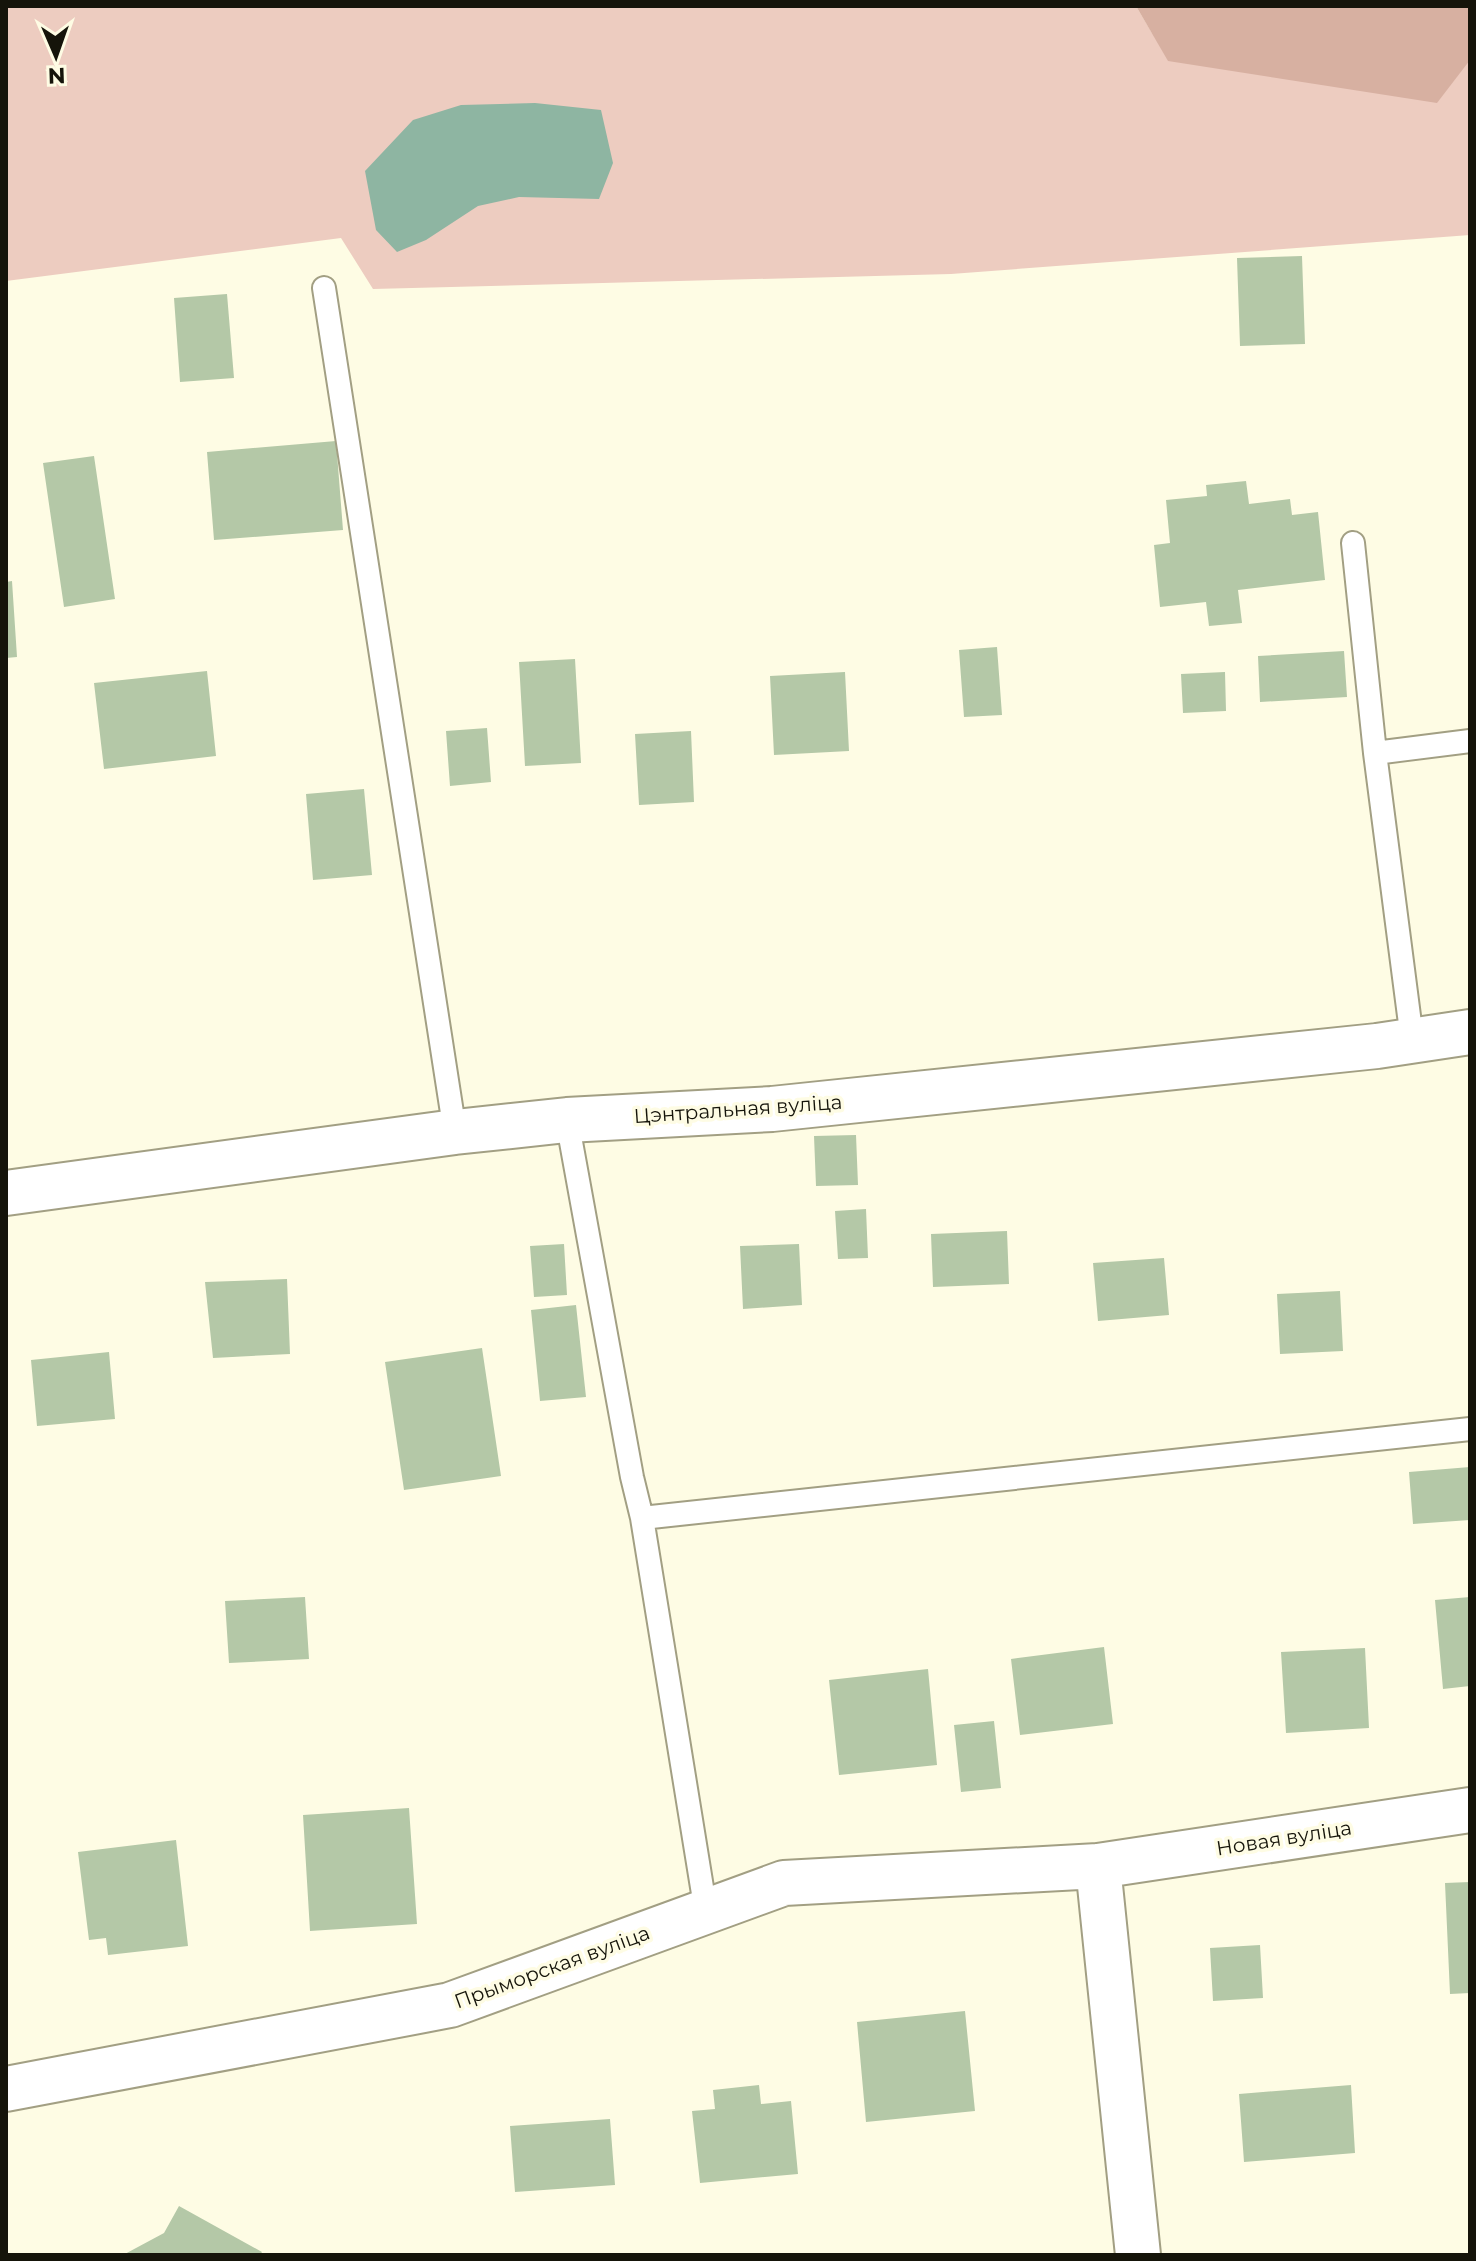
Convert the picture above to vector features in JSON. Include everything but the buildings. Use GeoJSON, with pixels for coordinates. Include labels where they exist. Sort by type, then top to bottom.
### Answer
{"type":"FeatureCollection","features":[{"type":"Feature","properties":{"kind":"street","name":"Цэнтральная вуліца"},"geometry":{"type":"LineString","coordinates":[[6,1193],[455,1132],[567,1120],[772,1109],[1377,1046],[1470,1032]]}},
{"type":"Feature","properties":{"kind":"street","name":"Новая вуліца"},"geometry":{"type":"LineString","coordinates":[[1098,1866],[1470,1810]]}},
{"type":"Feature","properties":{"kind":"street","name":"Прыморская вуліца"},"geometry":{"type":"LineString","coordinates":[[6,2089],[450,2005],[784,1883],[1098,1866]]}},
{"type":"Feature","properties":{"kind":"street"},"geometry":{"type":"LineString","coordinates":[[1098,1866],[1138,2255]]}},
{"type":"Feature","properties":{"kind":"lane"},"geometry":{"type":"LineString","coordinates":[[324,288],[455,1132]]}},
{"type":"Feature","properties":{"kind":"lane"},"geometry":{"type":"LineString","coordinates":[[1353,543],[1375,753],[1412,1039]]}},
{"type":"Feature","properties":{"kind":"lane"},"geometry":{"type":"LineString","coordinates":[[1375,753],[1470,741]]}},
{"type":"Feature","properties":{"kind":"lane"},"geometry":{"type":"LineString","coordinates":[[567,1120],[642,1518],[706,1912]]}},
{"type":"Feature","properties":{"kind":"lane"},"geometry":{"type":"LineString","coordinates":[[642,1518],[1470,1429]]}},
{"type":"Feature","properties":{"kind":"shaded area"},"geometry":{"type":"Polygon","coordinates":[[[6,6],[1136,6],[1152,33],[1470,6],[1470,235],[951,274],[373,289],[341,238],[6,281],[6,6]]]}},
{"type":"Feature","properties":{"kind":"shaded area"},"geometry":{"type":"Polygon","coordinates":[[[1136,6],[1470,6],[1470,60],[1437,103],[1168,61],[1136,6]]]}},
{"type":"Feature","properties":{"kind":"shaded area"},"geometry":{"type":"Polygon","coordinates":[[[535,103],[601,110],[613,163],[599,199],[519,197],[478,206],[426,240],[397,252],[376,230],[365,171],[413,120],[461,105],[535,103]]]}}]}
